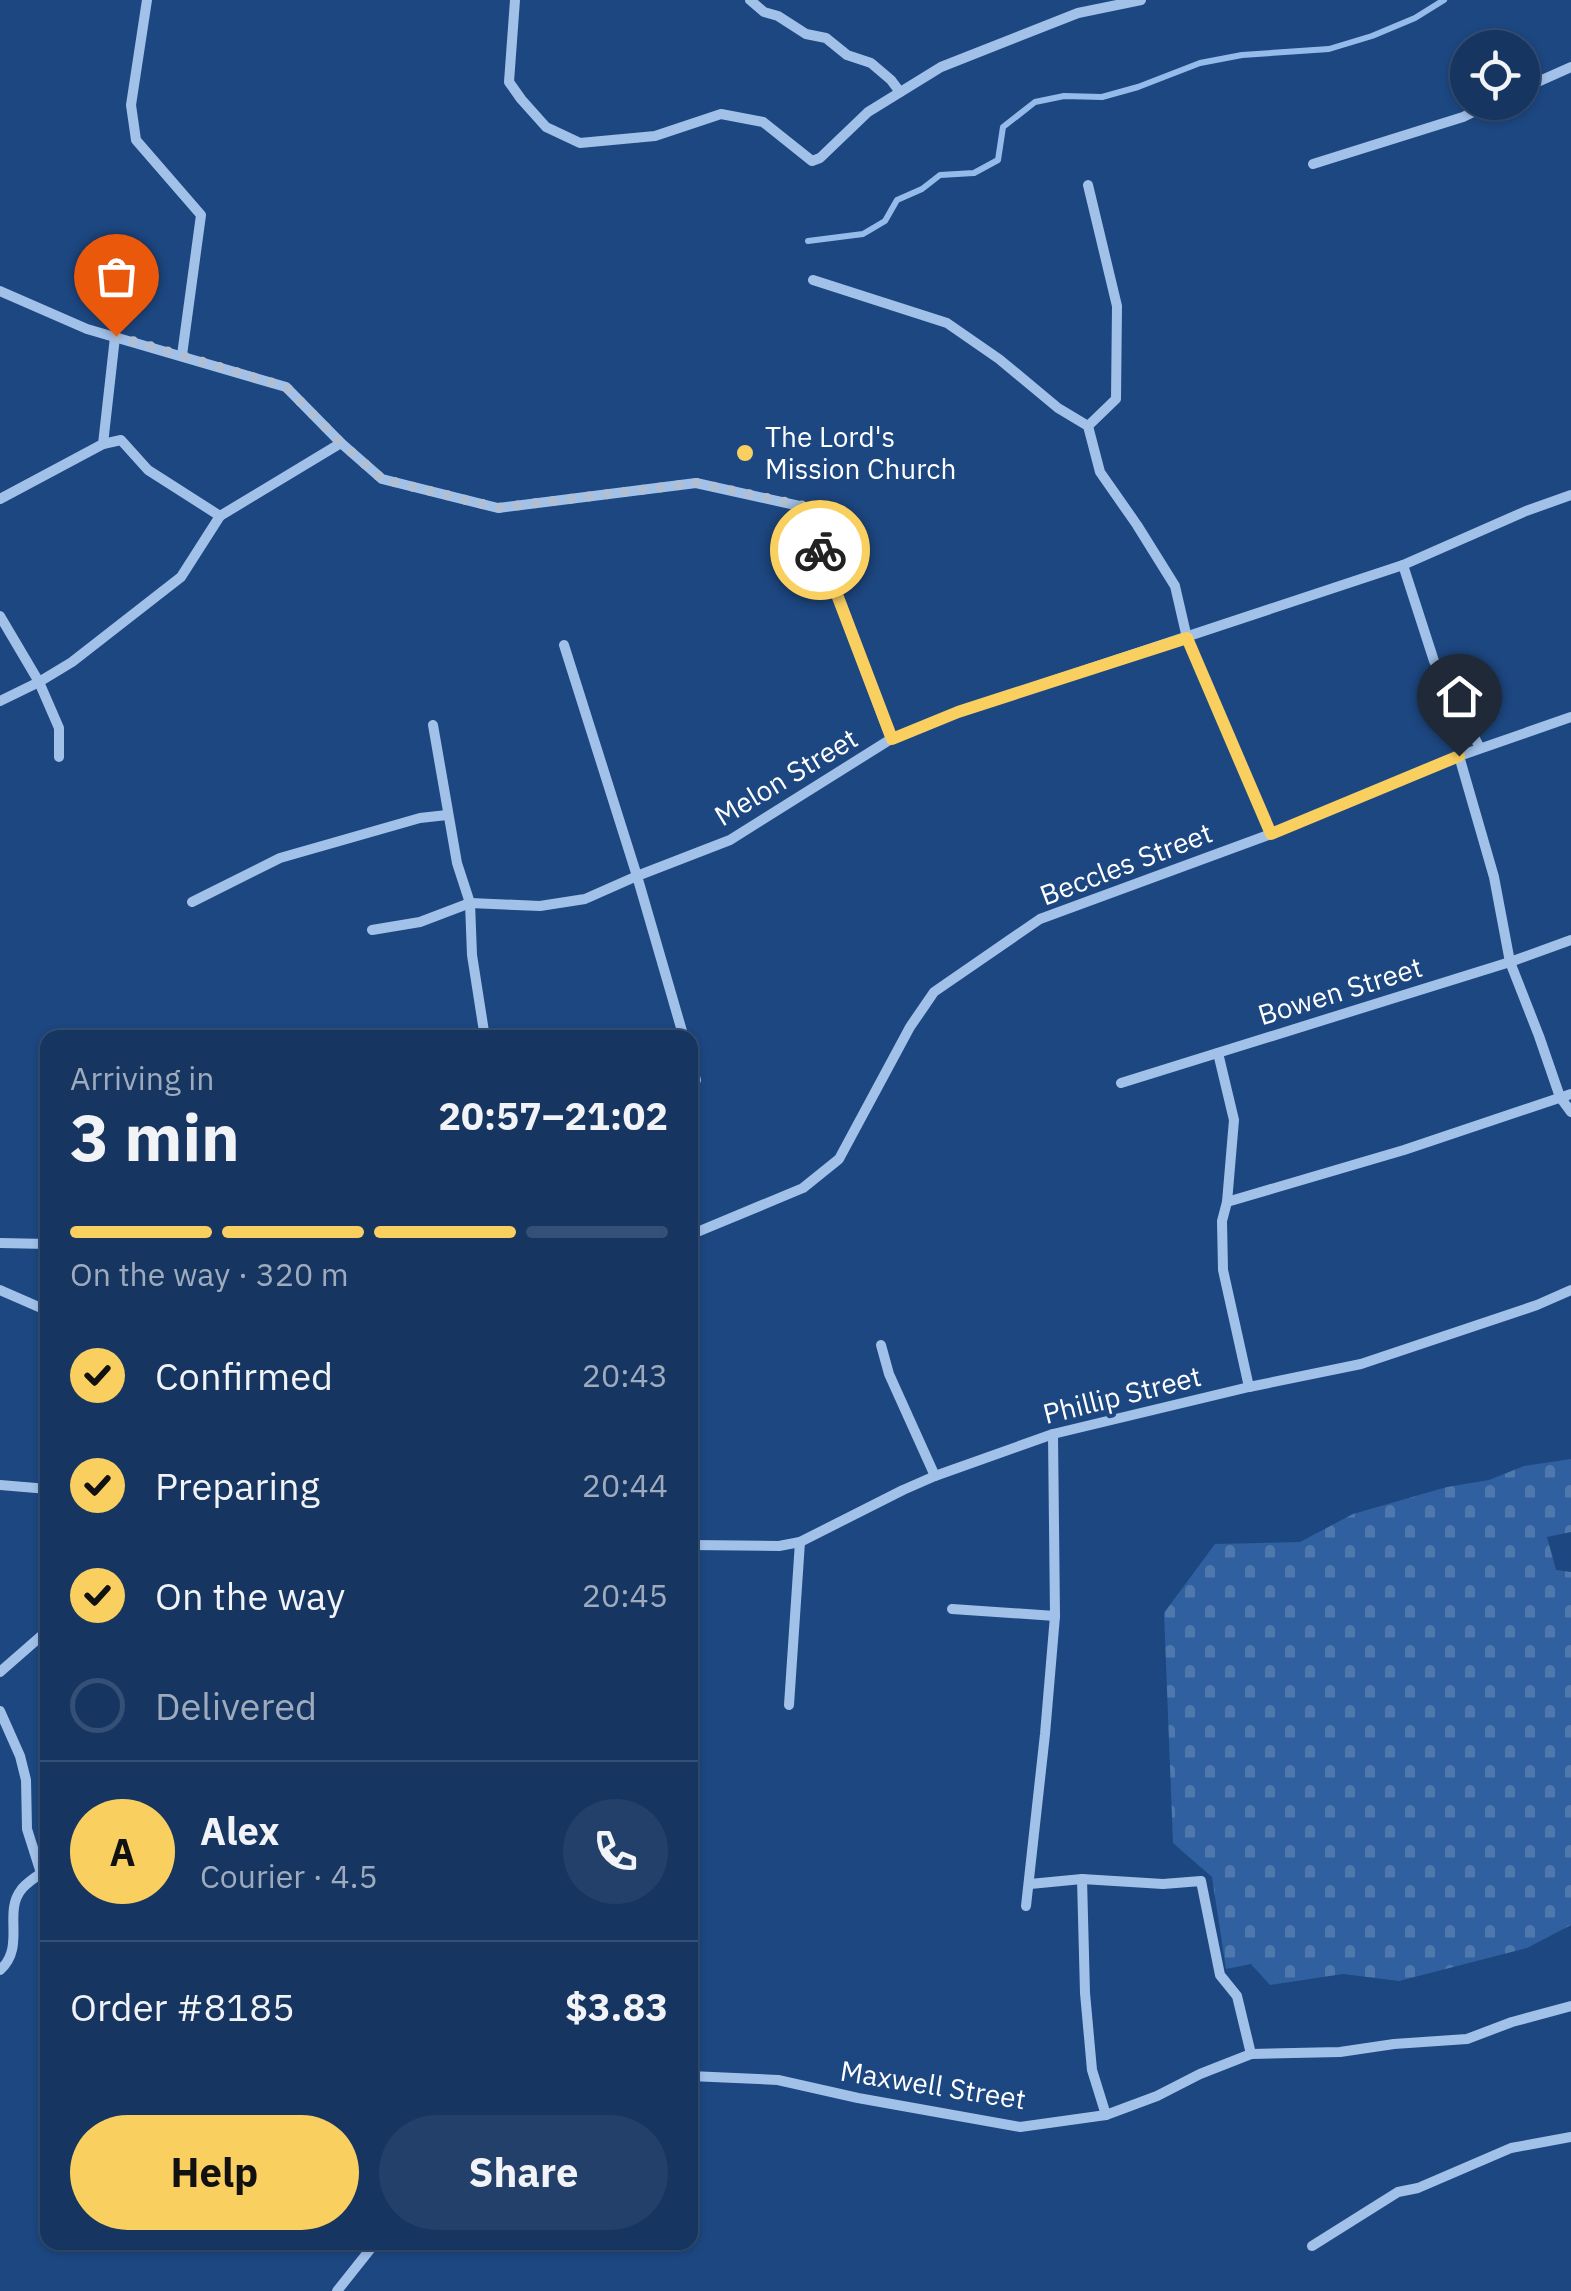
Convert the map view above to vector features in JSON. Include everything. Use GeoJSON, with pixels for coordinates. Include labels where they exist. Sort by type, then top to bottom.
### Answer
{"type":"FeatureCollection","features":[{"type":"Feature","properties":{"kind":"street"},"geometry":{"type":"LineString","coordinates":[[147,0],[131,105],[136,140],[201,214],[182,356]]}},
{"type":"Feature","properties":{"kind":"street"},"geometry":{"type":"LineString","coordinates":[[515,0],[509,82],[546,127],[580,142],[655,136],[721,114],[764,122],[812,161],[820,158],[868,112],[941,67],[1078,13],[1141,0]]}},
{"type":"Feature","properties":{"kind":"street"},"geometry":{"type":"LineString","coordinates":[[750,0],[806,34],[826,38],[848,55],[871,63],[900,92]]}},
{"type":"Feature","properties":{"kind":"street"},"geometry":{"type":"LineString","coordinates":[[1074,0],[1078,13]]}},
{"type":"Feature","properties":{"kind":"street"},"geometry":{"type":"LineString","coordinates":[[1540,81],[1571,66]]}},
{"type":"Feature","properties":{"kind":"street"},"geometry":{"type":"LineString","coordinates":[[1313,164],[1453,120]]}},
{"type":"Feature","properties":{"kind":"street"},"geometry":{"type":"LineString","coordinates":[[1088,185],[1118,306],[1116,400],[1088,426]]}},
{"type":"Feature","properties":{"kind":"street"},"geometry":{"type":"LineString","coordinates":[[813,280],[946,323],[999,359],[1058,408],[1088,426],[1100,472],[1176,586],[1187,638],[1271,834]]}},
{"type":"Feature","properties":{"kind":"street"},"geometry":{"type":"LineString","coordinates":[[0,291],[86,329],[286,387],[382,479],[498,508],[696,483],[804,506],[892,739]]}},
{"type":"Feature","properties":{"kind":"street"},"geometry":{"type":"LineString","coordinates":[[103,444],[116,336]]}},
{"type":"Feature","properties":{"kind":"street"},"geometry":{"type":"LineString","coordinates":[[0,499],[103,444],[121,440],[148,470],[220,516]]}},
{"type":"Feature","properties":{"kind":"street"},"geometry":{"type":"LineString","coordinates":[[0,700],[72,662],[180,577],[220,516],[341,443]]}},
{"type":"Feature","properties":{"kind":"street","name":"Melon Street"},"geometry":{"type":"LineString","coordinates":[[470,903],[540,906],[585,900],[730,840],[892,739],[958,712],[1403,565],[1571,495]]}},
{"type":"Feature","properties":{"kind":"street"},"geometry":{"type":"LineString","coordinates":[[1403,565],[1434,660],[1480,748]]}},
{"type":"Feature","properties":{"kind":"street"},"geometry":{"type":"LineString","coordinates":[[0,616],[39,682],[59,728],[59,757]]}},
{"type":"Feature","properties":{"kind":"street"},"geometry":{"type":"LineString","coordinates":[[564,644],[682,1030]]}},
{"type":"Feature","properties":{"kind":"street","name":"Beccles Street"},"geometry":{"type":"LineString","coordinates":[[698,1232],[803,1188],[839,1159],[910,1027],[934,992],[1040,919],[1271,834],[1480,748],[1571,717]]}},
{"type":"Feature","properties":{"kind":"street"},"geometry":{"type":"LineString","coordinates":[[433,725],[457,863],[470,903],[472,956],[485,1030]]}},
{"type":"Feature","properties":{"kind":"street"},"geometry":{"type":"LineString","coordinates":[[1459,756],[1494,877],[1510,962],[1571,1112]]}},
{"type":"Feature","properties":{"kind":"street"},"geometry":{"type":"LineString","coordinates":[[192,902],[280,858],[420,818],[447,814]]}},
{"type":"Feature","properties":{"kind":"street"},"geometry":{"type":"LineString","coordinates":[[372,930],[420,922],[470,903]]}},
{"type":"Feature","properties":{"kind":"street","name":"Bowen Street"},"geometry":{"type":"LineString","coordinates":[[1121,1083],[1571,940]]}},
{"type":"Feature","properties":{"kind":"street"},"geometry":{"type":"LineString","coordinates":[[1218,1052],[1234,1120],[1222,1221],[1223,1270],[1249,1387]]}},
{"type":"Feature","properties":{"kind":"street"},"geometry":{"type":"LineString","coordinates":[[1227,1202],[1404,1150],[1566,1096]]}},
{"type":"Feature","properties":{"kind":"street"},"geometry":{"type":"LineString","coordinates":[[0,1243],[40,1244]]}},
{"type":"Feature","properties":{"kind":"street"},"geometry":{"type":"LineString","coordinates":[[0,1290],[40,1308]]}},
{"type":"Feature","properties":{"kind":"street","name":"Phillip Street"},"geometry":{"type":"LineString","coordinates":[[698,1544],[779,1546],[800,1542],[934,1476],[1053,1434],[1360,1364],[1571,1290]]}},
{"type":"Feature","properties":{"kind":"street"},"geometry":{"type":"LineString","coordinates":[[882,1345],[888,1374],[934,1476]]}},
{"type":"Feature","properties":{"kind":"street"},"geometry":{"type":"LineString","coordinates":[[1026,1906],[1055,1616],[1053,1434]]}},
{"type":"Feature","properties":{"kind":"street"},"geometry":{"type":"LineString","coordinates":[[0,1485],[40,1488]]}},
{"type":"Feature","properties":{"kind":"street"},"geometry":{"type":"LineString","coordinates":[[789,1704],[800,1542]]}},
{"type":"Feature","properties":{"kind":"street"},"geometry":{"type":"LineString","coordinates":[[952,1608],[1055,1616]]}},
{"type":"Feature","properties":{"kind":"street"},"geometry":{"type":"LineString","coordinates":[[0,1672],[40,1637]]}},
{"type":"Feature","properties":{"kind":"street"},"geometry":{"type":"LineString","coordinates":[[0,1711],[20,1756],[26,1780],[27,1829],[40,1869]]}},
{"type":"Feature","properties":{"kind":"street"},"geometry":{"type":"LineString","coordinates":[[0,1970],[8,1963],[15,1940],[14,1906],[20,1890],[40,1873]]}},
{"type":"Feature","properties":{"kind":"street"},"geometry":{"type":"LineString","coordinates":[[1030,1884],[1082,1879],[1164,1884],[1201,1881],[1220,1976],[1237,1996],[1251,2054]]}},
{"type":"Feature","properties":{"kind":"street"},"geometry":{"type":"LineString","coordinates":[[1082,1879],[1090,2051],[1106,2115]]}},
{"type":"Feature","properties":{"kind":"street","name":"Maxwell Street"},"geometry":{"type":"LineString","coordinates":[[698,2076],[778,2080],[1020,2127],[1106,2115],[1251,2054],[1340,2052],[1468,2039],[1571,2006]]}},
{"type":"Feature","properties":{"kind":"street"},"geometry":{"type":"LineString","coordinates":[[1312,2246],[1398,2192],[1418,2188],[1510,2148],[1571,2138]]}},
{"type":"Feature","properties":{"kind":"street"},"geometry":{"type":"LineString","coordinates":[[337,2291],[370,2250]]}},
{"type":"Feature","properties":{"kind":"green space"},"geometry":{"type":"Polygon","coordinates":[[[1571,1459],[1571,1532],[1547,1537],[1556,1570],[1571,1572],[1571,1925],[1527,1948],[1399,1981],[1343,1974],[1270,1985],[1251,1964],[1226,1969],[1212,1877],[1173,1843],[1164,1613],[1215,1544],[1300,1542],[1353,1514],[1447,1487],[1489,1480],[1524,1466],[1571,1459]]]}},
{"type":"Feature","properties":{"kind":"waterway"},"geometry":{"type":"LineString","coordinates":[[808,241],[863,234],[885,221],[897,200],[922,189],[940,175],[974,173],[998,160],[1003,127],[1035,102],[1064,96],[1102,97],[1200,63],[1242,55],[1329,49],[1415,18],[1444,0]]}},
{"type":"Feature","properties":{"kind":"way so far"},"geometry":{"type":"LineString","coordinates":[[116,336],[286,387],[382,479],[498,508],[696,483],[804,506],[820,550]]}},
{"type":"Feature","properties":{"kind":"place","name":"The Lord's Mission Church"},"geometry":{"type":"Point","coordinates":[745,453]}},
{"type":"Feature","properties":{"kind":"route"},"geometry":{"type":"LineString","coordinates":[[820,550],[892,739],[958,712],[1187,638],[1271,834],[1459,756]]}}]}
